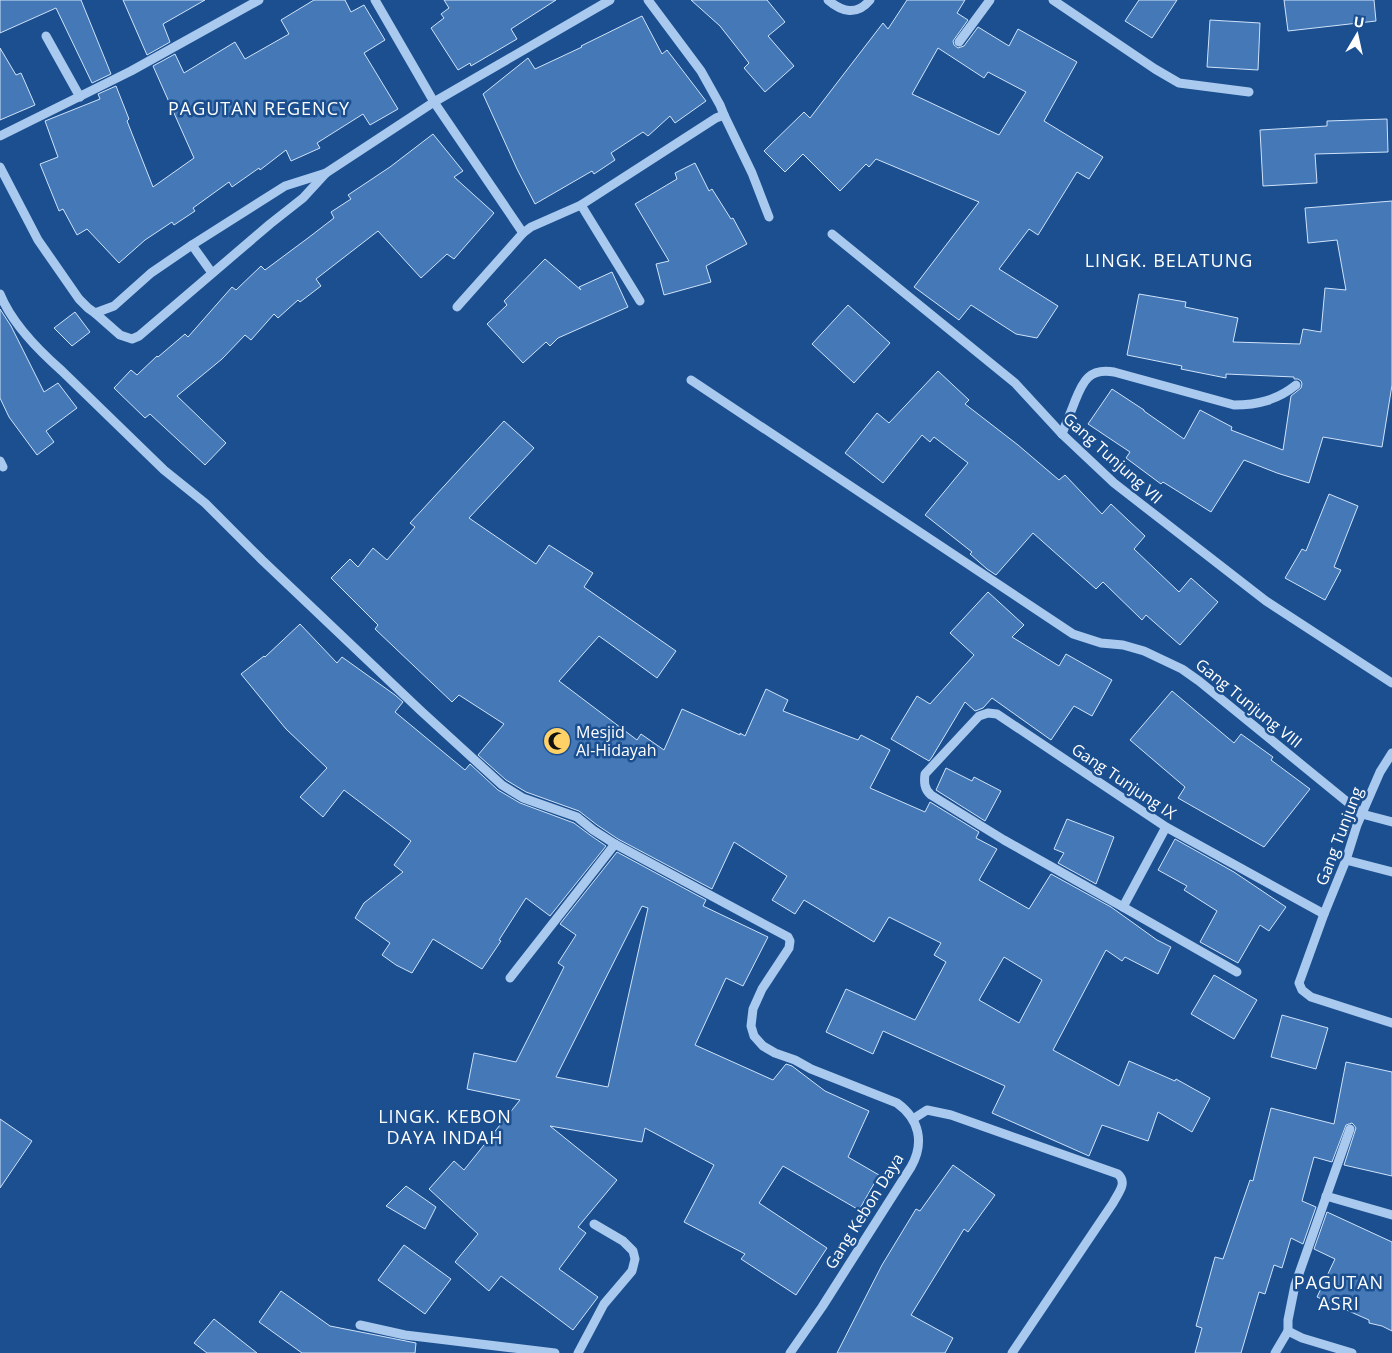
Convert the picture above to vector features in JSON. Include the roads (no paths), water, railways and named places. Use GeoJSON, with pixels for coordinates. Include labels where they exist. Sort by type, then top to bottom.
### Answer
{"type":"FeatureCollection","features":[{"type":"Feature","properties":{"kind":"street"},"geometry":{"type":"LineString","coordinates":[[0,136],[131,71],[259,0]]}},
{"type":"Feature","properties":{"kind":"street"},"geometry":{"type":"LineString","coordinates":[[375,0],[434,102],[523,233]]}},
{"type":"Feature","properties":{"kind":"street"},"geometry":{"type":"LineString","coordinates":[[0,167],[38,240],[79,299],[120,335],[132,339],[139,336],[303,198],[326,173],[434,102],[610,0]]}},
{"type":"Feature","properties":{"kind":"street"},"geometry":{"type":"LineString","coordinates":[[648,0],[701,71],[720,104],[752,173],[769,218]]}},
{"type":"Feature","properties":{"kind":"street"},"geometry":{"type":"LineString","coordinates":[[828,0],[841,9],[850,10],[862,8],[870,0]]}},
{"type":"Feature","properties":{"kind":"street"},"geometry":{"type":"LineString","coordinates":[[959,42],[990,0]]}},
{"type":"Feature","properties":{"kind":"street"},"geometry":{"type":"LineString","coordinates":[[1053,0],[1155,69],[1179,83],[1249,92]]}},
{"type":"Feature","properties":{"kind":"street"},"geometry":{"type":"LineString","coordinates":[[46,36],[80,97]]}},
{"type":"Feature","properties":{"kind":"street"},"geometry":{"type":"LineString","coordinates":[[457,307],[523,233],[531,227],[581,205],[716,118],[724,116]]}},
{"type":"Feature","properties":{"kind":"street"},"geometry":{"type":"LineString","coordinates":[[95,313],[114,306],[152,273],[192,245],[286,186],[326,173]]}},
{"type":"Feature","properties":{"kind":"street"},"geometry":{"type":"LineString","coordinates":[[581,205],[640,301]]}},
{"type":"Feature","properties":{"kind":"street","name":"Gang Tunjung VII"},"geometry":{"type":"LineString","coordinates":[[832,234],[1015,383],[1062,434],[1114,483],[1266,601],[1392,683]]}},
{"type":"Feature","properties":{"kind":"street"},"geometry":{"type":"LineString","coordinates":[[192,245],[212,274]]}},
{"type":"Feature","properties":{"kind":"street"},"geometry":{"type":"LineString","coordinates":[[0,294],[5,307],[45,356],[164,470],[205,502],[262,560],[420,711],[502,785],[522,798],[577,818],[615,844],[788,937],[790,941],[789,948],[762,989],[753,1008],[751,1026],[754,1036],[763,1046],[810,1069],[897,1104],[912,1119],[926,1110],[951,1115],[1118,1174],[1123,1184],[1113,1203],[1012,1353]]}},
{"type":"Feature","properties":{"kind":"street"},"geometry":{"type":"LineString","coordinates":[[1062,434],[1084,381],[1101,370],[1234,405],[1248,405],[1267,401],[1286,393],[1296,385]]}},
{"type":"Feature","properties":{"kind":"street","name":"Gang Tunjung VIII"},"geometry":{"type":"LineString","coordinates":[[691,380],[1073,634],[1102,643],[1123,645],[1144,651],[1182,669],[1362,814],[1392,822]]}},
{"type":"Feature","properties":{"kind":"street","name":"Gang Tunjung IX"},"geometry":{"type":"LineString","coordinates":[[1123,907],[1004,840],[927,791],[924,785],[925,774],[979,716],[985,713],[999,715],[1166,827],[1324,914]]}},
{"type":"Feature","properties":{"kind":"street","name":"Gang Tunjung"},"geometry":{"type":"LineString","coordinates":[[1392,753],[1380,772],[1362,814],[1299,983],[1302,990],[1310,997],[1392,1023]]}},
{"type":"Feature","properties":{"kind":"street"},"geometry":{"type":"LineString","coordinates":[[1166,827],[1123,907],[1237,972]]}},
{"type":"Feature","properties":{"kind":"street"},"geometry":{"type":"LineString","coordinates":[[510,978],[615,844]]}},
{"type":"Feature","properties":{"kind":"street"},"geometry":{"type":"LineString","coordinates":[[1346,860],[1392,872]]}},
{"type":"Feature","properties":{"kind":"street","name":"Gang Kebon Daya"},"geometry":{"type":"LineString","coordinates":[[790,1353],[822,1307],[915,1160],[919,1140],[918,1132],[912,1119]]}},
{"type":"Feature","properties":{"kind":"street"},"geometry":{"type":"LineString","coordinates":[[1275,1353],[1288,1331],[1288,1320],[1295,1285],[1350,1129]]}},
{"type":"Feature","properties":{"kind":"street"},"geometry":{"type":"LineString","coordinates":[[1326,1196],[1392,1215]]}},
{"type":"Feature","properties":{"kind":"street"},"geometry":{"type":"LineString","coordinates":[[578,1353],[604,1304],[632,1271],[635,1259],[634,1251],[623,1241],[594,1224]]}},
{"type":"Feature","properties":{"kind":"street"},"geometry":{"type":"LineString","coordinates":[[360,1326],[405,1335],[556,1353]]}},
{"type":"Feature","properties":{"kind":"street"},"geometry":{"type":"LineString","coordinates":[[1288,1331],[1302,1338],[1352,1353]]}},
{"type":"Feature","properties":{"kind":"place","name":"Mesjid Al-Hidayah"},"geometry":{"type":"Point","coordinates":[557,741]}},
{"type":"Feature","properties":{"kind":"district","name":"PAGUTAN REGENCY"},"geometry":{"type":"Point","coordinates":[259,109]}},
{"type":"Feature","properties":{"kind":"district","name":"LINGK. BELATUNG"},"geometry":{"type":"Point","coordinates":[1169,261]}},
{"type":"Feature","properties":{"kind":"district","name":"LINGK. KEBON DAYA INDAH"},"geometry":{"type":"Point","coordinates":[445,1127]}},
{"type":"Feature","properties":{"kind":"district","name":"PAGUTAN ASRI"},"geometry":{"type":"Point","coordinates":[1339,1294]}}]}
